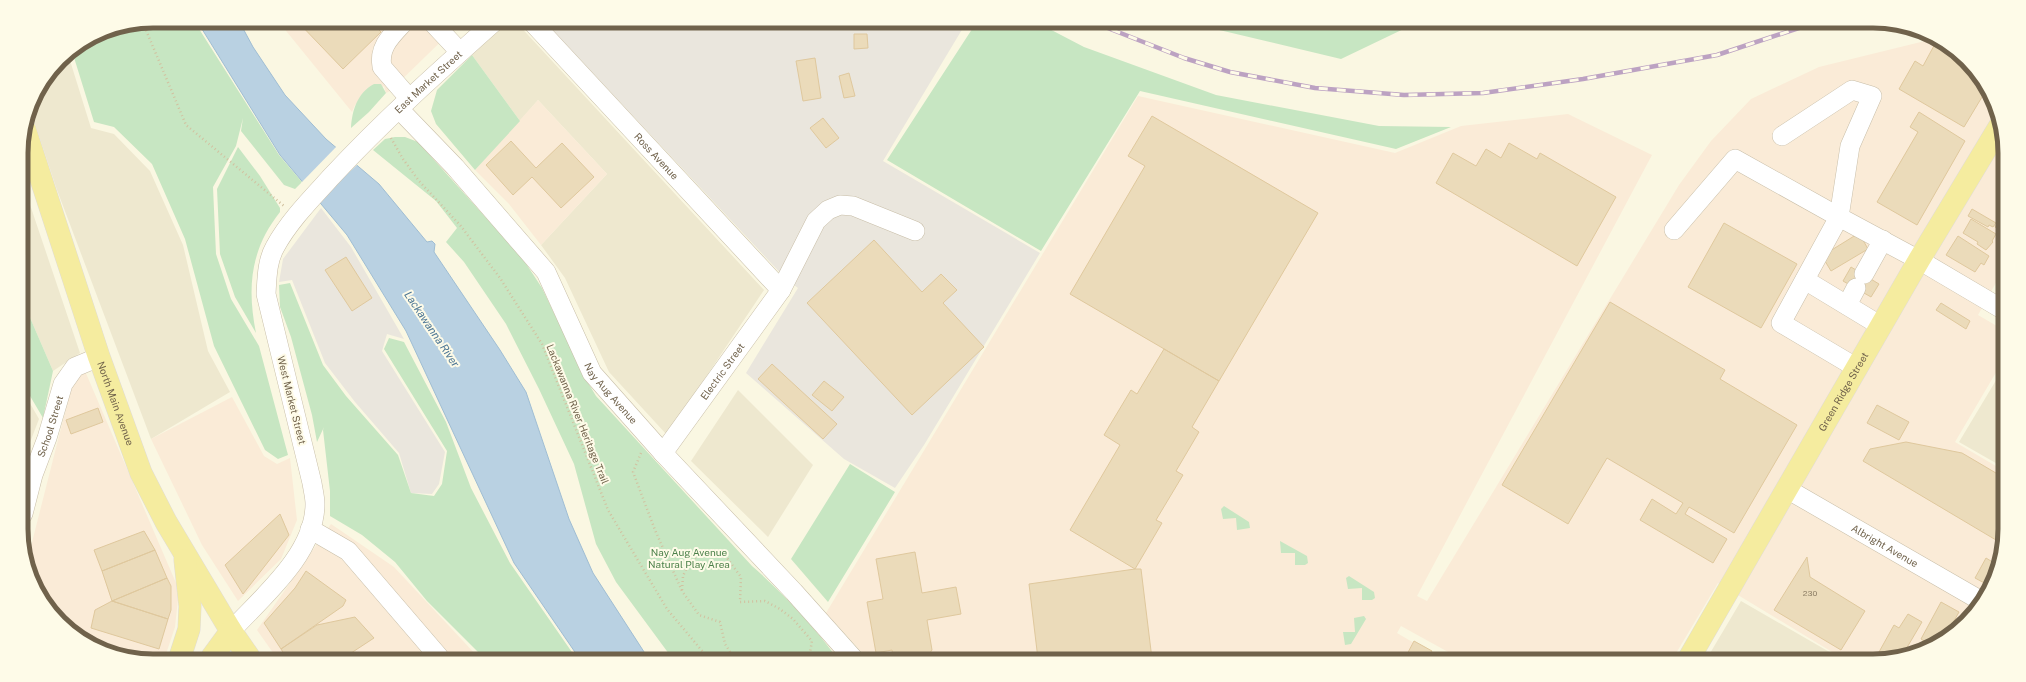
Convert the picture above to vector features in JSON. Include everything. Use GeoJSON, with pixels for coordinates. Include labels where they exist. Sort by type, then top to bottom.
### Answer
{"type":"FeatureCollection","features":[{"type":"Feature","properties":{"kind":"main road","name":"Green Ridge Street"},"geometry":{"type":"LineString","coordinates":[[1691,654],[1919,260],[1996,130]]}},
{"type":"Feature","properties":{"kind":"main road","name":"North Main Avenue"},"geometry":{"type":"LineString","coordinates":[[29,141],[99,357],[141,473],[166,522],[230,631],[247,654]]}},
{"type":"Feature","properties":{"kind":"main road"},"geometry":{"type":"LineString","coordinates":[[181,654],[189,629],[190,606],[185,553]]}},
{"type":"Feature","properties":{"kind":"main road","name":"West Market Street"},"geometry":{"type":"LineString","coordinates":[[214,654],[230,631]]}},
{"type":"Feature","properties":{"kind":"street","name":"Nay Aug Avenue"},"geometry":{"type":"LineString","coordinates":[[398,28],[385,42],[381,61],[382,67],[404,104],[455,167],[546,272],[592,373],[663,453],[794,592],[848,654]]}},
{"type":"Feature","properties":{"kind":"street"},"geometry":{"type":"LineString","coordinates":[[438,28],[460,52]]}},
{"type":"Feature","properties":{"kind":"street","name":"East Market Street"},"geometry":{"type":"LineString","coordinates":[[363,142],[487,28]]}},
{"type":"Feature","properties":{"kind":"street","name":"Ross Avenue"},"geometry":{"type":"LineString","coordinates":[[538,28],[781,290]]}},
{"type":"Feature","properties":{"kind":"street"},"geometry":{"type":"LineString","coordinates":[[1782,136],[1852,90],[1872,96],[1850,146],[1840,217],[1781,323],[1857,368]]}},
{"type":"Feature","properties":{"kind":"street","name":"West Market Street"},"geometry":{"type":"LineString","coordinates":[[230,631],[295,562],[310,529],[315,505],[312,483],[266,294],[267,270],[275,247],[301,211],[363,142]]}},
{"type":"Feature","properties":{"kind":"street"},"geometry":{"type":"LineString","coordinates":[[1674,230],[1735,159],[1919,260],[1998,307]]}},
{"type":"Feature","properties":{"kind":"street","name":"Electric Street"},"geometry":{"type":"LineString","coordinates":[[663,453],[781,290],[808,234],[816,221],[828,210],[840,205],[853,206],[915,231]]}},
{"type":"Feature","properties":{"kind":"street"},"geometry":{"type":"LineString","coordinates":[[1847,305],[1883,240]]}},
{"type":"Feature","properties":{"kind":"street"},"geometry":{"type":"LineString","coordinates":[[1805,280],[1881,326]]}},
{"type":"Feature","properties":{"kind":"street","name":"School Street"},"geometry":{"type":"LineString","coordinates":[[28,468],[47,438],[62,384],[75,367],[99,357]]}},
{"type":"Feature","properties":{"kind":"street","name":"Albright Avenue"},"geometry":{"type":"LineString","coordinates":[[1787,489],[1977,598]]}},
{"type":"Feature","properties":{"kind":"street"},"geometry":{"type":"LineString","coordinates":[[310,529],[348,551],[436,654]]}},
{"type":"Feature","properties":{"kind":"path"},"geometry":{"type":"LineString","coordinates":[[145,28],[186,125],[301,211]]}},
{"type":"Feature","properties":{"kind":"path","name":"Lackawanna River Heritage Trail"},"geometry":{"type":"LineString","coordinates":[[382,124],[403,159],[419,181],[460,225],[500,278],[542,344],[608,510],[667,609],[705,654]]}},
{"type":"Feature","properties":{"kind":"path"},"geometry":{"type":"LineString","coordinates":[[644,449],[633,472],[655,530],[682,591],[699,615],[720,622],[724,644],[731,654]]}},
{"type":"Feature","properties":{"kind":"path"},"geometry":{"type":"LineString","coordinates":[[682,591],[683,576],[689,563],[701,553],[713,552],[727,558],[741,577],[740,602],[765,601],[793,619],[812,641],[809,654]]}},
{"type":"Feature","properties":{"kind":"shaded area"},"geometry":{"type":"Polygon","coordinates":[[[284,28],[455,28],[390,91],[386,93],[384,86],[355,105],[352,112],[284,28]]]}},
{"type":"Feature","properties":{"kind":"shaded area"},"geometry":{"type":"Polygon","coordinates":[[[499,28],[522,28],[764,290],[667,435],[609,372],[565,278],[541,245],[607,174],[538,100],[520,121],[472,55],[499,28]]]}},
{"type":"Feature","properties":{"kind":"shaded area"},"geometry":{"type":"Polygon","coordinates":[[[551,28],[963,28],[883,161],[1040,253],[924,445],[895,488],[844,459],[746,373],[798,288],[786,279],[551,28]]]}},
{"type":"Feature","properties":{"kind":"shaded area"},"geometry":{"type":"Polygon","coordinates":[[[1927,41],[1942,49],[1967,71],[1985,98],[1996,129],[1998,145],[1998,279],[1978,315],[1998,327],[1998,369],[1955,442],[1998,467],[1997,545],[1994,561],[1988,577],[1977,598],[1955,623],[1928,641],[1905,650],[1889,653],[1835,654],[1718,583],[1676,654],[1452,654],[1401,626],[1397,633],[1433,654],[863,654],[826,613],[1138,96],[1395,153],[1461,126],[1568,114],[1652,155],[1417,596],[1427,601],[1679,185],[1711,141],[1751,99],[1819,67],[1927,41]]]}},
{"type":"Feature","properties":{"kind":"shaded area"},"geometry":{"type":"Polygon","coordinates":[[[70,60],[91,128],[114,134],[150,171],[183,245],[208,351],[230,392],[151,439],[57,190],[33,118],[45,91],[54,77],[70,60]]]}},
{"type":"Feature","properties":{"kind":"shaded area"},"geometry":{"type":"Polygon","coordinates":[[[538,100],[607,174],[541,245],[509,204],[475,170],[538,100]]]}},
{"type":"Feature","properties":{"kind":"shaded area"},"geometry":{"type":"Polygon","coordinates":[[[28,199],[80,353],[53,371],[28,313],[28,199]]]}},
{"type":"Feature","properties":{"kind":"shaded area"},"geometry":{"type":"Polygon","coordinates":[[[321,208],[351,247],[404,339],[387,334],[382,351],[445,452],[439,484],[432,494],[411,493],[399,453],[355,402],[325,363],[292,280],[279,282],[283,259],[321,208]]]}},
{"type":"Feature","properties":{"kind":"shaded area"},"geometry":{"type":"Polygon","coordinates":[[[85,371],[179,590],[175,627],[166,654],[137,653],[121,650],[91,637],[77,628],[54,605],[45,591],[35,569],[30,551],[72,385],[85,371]]]}},
{"type":"Feature","properties":{"kind":"shaded area"},"geometry":{"type":"Polygon","coordinates":[[[1998,377],[1998,464],[1959,442],[1998,377]]]}},
{"type":"Feature","properties":{"kind":"shaded area"},"geometry":{"type":"Polygon","coordinates":[[[738,390],[813,465],[768,537],[691,461],[738,390]]]}},
{"type":"Feature","properties":{"kind":"shaded area"},"geometry":{"type":"Polygon","coordinates":[[[232,397],[264,456],[277,464],[290,458],[297,520],[281,559],[238,601],[202,545],[151,439],[232,397]]]}},
{"type":"Feature","properties":{"kind":"shaded area"},"geometry":{"type":"Polygon","coordinates":[[[28,400],[39,419],[29,445],[28,444],[28,400]]]}},
{"type":"Feature","properties":{"kind":"shaded area"},"geometry":{"type":"Polygon","coordinates":[[[331,524],[394,567],[475,654],[274,654],[257,630],[331,524]]]}},
{"type":"Feature","properties":{"kind":"shaded area"},"geometry":{"type":"Polygon","coordinates":[[[1741,601],[1833,654],[1710,654],[1741,601]]]}},
{"type":"Feature","properties":{"kind":"green space"},"geometry":{"type":"Polygon","coordinates":[[[145,28],[198,28],[279,155],[302,182],[295,189],[284,185],[241,131],[243,118],[236,146],[213,187],[216,254],[231,299],[259,346],[288,455],[278,459],[265,450],[214,346],[185,239],[152,164],[114,127],[94,122],[74,57],[84,49],[105,38],[129,30],[145,28]]]}},
{"type":"Feature","properties":{"kind":"green space"},"geometry":{"type":"Polygon","coordinates":[[[973,28],[1048,28],[1084,47],[1216,95],[1379,126],[1451,127],[1396,149],[1140,91],[1041,251],[887,160],[973,28]]]}},
{"type":"Feature","properties":{"kind":"green space"},"geometry":{"type":"Polygon","coordinates":[[[1211,28],[1406,28],[1341,59],[1211,28]]]}},
{"type":"Feature","properties":{"kind":"green space"},"geometry":{"type":"Polygon","coordinates":[[[472,55],[520,121],[475,170],[436,124],[431,111],[437,90],[472,55]]]}},
{"type":"Feature","properties":{"kind":"green space"},"geometry":{"type":"Polygon","coordinates":[[[374,84],[381,84],[386,93],[369,112],[351,128],[356,103],[363,92],[374,84]]]}},
{"type":"Feature","properties":{"kind":"green space","name":"Nay Aug Avenue Natural Play Area"},"geometry":{"type":"Polygon","coordinates":[[[405,137],[418,142],[523,259],[542,288],[584,376],[596,396],[752,566],[797,610],[818,633],[834,654],[669,654],[616,582],[596,544],[574,464],[539,389],[506,324],[464,262],[446,242],[457,228],[436,201],[373,150],[385,139],[405,137]]]}},
{"type":"Feature","properties":{"kind":"green space"},"geometry":{"type":"Polygon","coordinates":[[[238,147],[260,176],[280,208],[280,212],[262,241],[253,270],[252,300],[256,333],[235,297],[220,254],[217,189],[238,147]]]}},
{"type":"Feature","properties":{"kind":"green space"},"geometry":{"type":"Polygon","coordinates":[[[290,283],[323,365],[346,396],[398,455],[411,493],[434,496],[442,484],[447,451],[384,349],[389,338],[404,342],[446,422],[471,488],[510,563],[573,654],[480,654],[427,601],[395,562],[362,535],[330,516],[330,491],[323,430],[324,427],[317,442],[312,415],[291,337],[280,307],[279,285],[290,283]]]}},
{"type":"Feature","properties":{"kind":"green space"},"geometry":{"type":"Polygon","coordinates":[[[28,313],[53,371],[43,418],[28,392],[28,313]]]}},
{"type":"Feature","properties":{"kind":"green space"},"geometry":{"type":"Polygon","coordinates":[[[850,464],[895,492],[828,602],[791,559],[850,464]]]}},
{"type":"Feature","properties":{"kind":"green space"},"geometry":{"type":"Polygon","coordinates":[[[1224,506],[1249,522],[1250,528],[1237,530],[1236,518],[1223,519],[1221,509],[1224,506]]]}},
{"type":"Feature","properties":{"kind":"green space"},"geometry":{"type":"Polygon","coordinates":[[[1280,541],[1307,556],[1308,563],[1305,565],[1295,565],[1295,553],[1281,553],[1280,541]]]}},
{"type":"Feature","properties":{"kind":"green space"},"geometry":{"type":"Polygon","coordinates":[[[1349,576],[1374,592],[1375,598],[1372,600],[1362,600],[1362,588],[1348,589],[1346,578],[1349,576]]]}},
{"type":"Feature","properties":{"kind":"green space"},"geometry":{"type":"Polygon","coordinates":[[[1364,616],[1366,619],[1351,644],[1345,645],[1343,632],[1355,632],[1354,618],[1364,616]]]}},
{"type":"Feature","properties":{"kind":"water","name":"Lackawanna River"},"geometry":{"type":"Polygon","coordinates":[[[201,28],[243,28],[253,47],[285,95],[326,139],[379,184],[427,242],[432,241],[435,244],[434,252],[500,350],[526,392],[569,519],[593,573],[645,654],[576,654],[514,563],[406,331],[347,235],[280,155],[201,28]]]}},
{"type":"Feature","properties":{"kind":"pier"},"geometry":{"type":"Polygon","coordinates":[[[337,146],[358,164],[317,202],[301,183],[337,146]]]}},
{"type":"Feature","properties":{"kind":"building"},"geometry":{"type":"Polygon","coordinates":[[[304,28],[377,28],[381,32],[343,69],[304,28]]]}},
{"type":"Feature","properties":{"kind":"building"},"geometry":{"type":"Polygon","coordinates":[[[854,34],[867,34],[868,48],[854,49],[854,34]]]}},
{"type":"Feature","properties":{"kind":"building"},"geometry":{"type":"Polygon","coordinates":[[[1935,45],[1955,59],[1977,84],[1983,95],[1964,127],[1899,89],[1915,61],[1923,66],[1935,45]]]}},
{"type":"Feature","properties":{"kind":"building"},"geometry":{"type":"Polygon","coordinates":[[[815,58],[821,98],[803,101],[796,61],[815,58]]]}},
{"type":"Feature","properties":{"kind":"building"},"geometry":{"type":"Polygon","coordinates":[[[849,73],[855,96],[844,98],[839,76],[849,73]]]}},
{"type":"Feature","properties":{"kind":"building"},"geometry":{"type":"Polygon","coordinates":[[[1919,112],[1965,141],[1917,225],[1877,202],[1918,132],[1910,127],[1919,112]]]}},
{"type":"Feature","properties":{"kind":"building"},"geometry":{"type":"Polygon","coordinates":[[[1152,116],[1318,213],[1219,381],[1070,294],[1145,166],[1128,156],[1152,116]]]}},
{"type":"Feature","properties":{"kind":"building"},"geometry":{"type":"Polygon","coordinates":[[[823,118],[839,138],[826,148],[810,128],[823,118]]]}},
{"type":"Feature","properties":{"kind":"building"},"geometry":{"type":"Polygon","coordinates":[[[511,141],[536,168],[562,143],[594,177],[561,208],[532,177],[513,195],[486,165],[511,141]]]}},
{"type":"Feature","properties":{"kind":"building"},"geometry":{"type":"Polygon","coordinates":[[[1509,143],[1537,159],[1540,153],[1616,197],[1577,266],[1436,183],[1453,153],[1476,166],[1486,149],[1501,158],[1509,143]]]}},
{"type":"Feature","properties":{"kind":"building"},"geometry":{"type":"Polygon","coordinates":[[[1972,209],[1996,223],[1993,227],[1989,225],[1988,227],[1968,216],[1972,209]]]}},
{"type":"Feature","properties":{"kind":"building"},"geometry":{"type":"Polygon","coordinates":[[[1971,219],[1996,234],[1992,241],[1993,242],[1986,250],[1977,244],[1978,242],[1963,233],[1971,219]]]}},
{"type":"Feature","properties":{"kind":"building"},"geometry":{"type":"Polygon","coordinates":[[[1998,222],[1998,229],[1995,227],[1998,222]]]}},
{"type":"Feature","properties":{"kind":"building"},"geometry":{"type":"Polygon","coordinates":[[[1724,223],[1797,264],[1761,328],[1688,287],[1724,223]]]}},
{"type":"Feature","properties":{"kind":"building"},"geometry":{"type":"Polygon","coordinates":[[[1859,233],[1868,249],[1831,271],[1822,256],[1859,233]]]}},
{"type":"Feature","properties":{"kind":"building"},"geometry":{"type":"Polygon","coordinates":[[[1958,236],[1989,256],[1984,265],[1981,263],[1975,272],[1946,255],[1958,236]]]}},
{"type":"Feature","properties":{"kind":"building"},"geometry":{"type":"Polygon","coordinates":[[[874,240],[922,292],[941,274],[957,290],[943,303],[984,347],[912,415],[807,303],[874,240]]]}},
{"type":"Feature","properties":{"kind":"building"},"geometry":{"type":"Polygon","coordinates":[[[346,257],[372,298],[352,311],[325,270],[346,257]]]}},
{"type":"Feature","properties":{"kind":"building"},"geometry":{"type":"Polygon","coordinates":[[[1851,267],[1879,284],[1871,297],[1843,281],[1851,267]]]}},
{"type":"Feature","properties":{"kind":"building"},"geometry":{"type":"Polygon","coordinates":[[[1610,302],[1725,370],[1720,379],[1797,425],[1734,533],[1689,507],[1685,514],[1727,539],[1713,563],[1640,520],[1652,499],[1676,514],[1683,503],[1607,458],[1568,524],[1502,485],[1610,302]]]}},
{"type":"Feature","properties":{"kind":"building"},"geometry":{"type":"Polygon","coordinates":[[[1941,303],[1970,321],[1966,329],[1936,310],[1941,303]]]}},
{"type":"Feature","properties":{"kind":"building"},"geometry":{"type":"Polygon","coordinates":[[[1164,349],[1219,381],[1192,427],[1199,432],[1176,471],[1183,475],[1156,520],[1162,523],[1135,569],[1070,530],[1120,445],[1104,435],[1131,390],[1137,394],[1164,349]]]}},
{"type":"Feature","properties":{"kind":"building"},"geometry":{"type":"Polygon","coordinates":[[[772,364],[837,424],[823,439],[758,379],[772,364]]]}},
{"type":"Feature","properties":{"kind":"building"},"geometry":{"type":"Polygon","coordinates":[[[824,381],[844,397],[832,411],[812,395],[824,381]]]}},
{"type":"Feature","properties":{"kind":"building"},"geometry":{"type":"Polygon","coordinates":[[[1877,405],[1909,422],[1899,440],[1867,423],[1877,405]]]}},
{"type":"Feature","properties":{"kind":"building"},"geometry":{"type":"Polygon","coordinates":[[[98,408],[103,422],[71,434],[66,420],[98,408]]]}},
{"type":"Feature","properties":{"kind":"building"},"geometry":{"type":"Polygon","coordinates":[[[1906,442],[1962,453],[1998,474],[1997,541],[1863,461],[1870,449],[1906,442]]]}},
{"type":"Feature","properties":{"kind":"building"},"geometry":{"type":"Polygon","coordinates":[[[280,514],[289,535],[243,594],[225,565],[280,514]]]}},
{"type":"Feature","properties":{"kind":"building"},"geometry":{"type":"Polygon","coordinates":[[[144,531],[155,550],[102,571],[94,550],[144,531]]]}},
{"type":"Feature","properties":{"kind":"building"},"geometry":{"type":"Polygon","coordinates":[[[155,550],[167,578],[112,601],[102,571],[155,550]]]}},
{"type":"Feature","properties":{"kind":"building"},"geometry":{"type":"Polygon","coordinates":[[[915,552],[922,593],[956,587],[961,614],[927,620],[932,650],[929,654],[892,654],[892,650],[876,653],[867,602],[883,599],[876,559],[915,552]]]}},
{"type":"Feature","properties":{"kind":"building"},"geometry":{"type":"Polygon","coordinates":[[[1807,557],[1810,577],[1865,611],[1841,650],[1774,610],[1807,557]]]}},
{"type":"Feature","properties":{"kind":"building"},"geometry":{"type":"Polygon","coordinates":[[[1986,558],[1993,563],[1985,583],[1975,578],[1986,558]]]}},
{"type":"Feature","properties":{"kind":"building"},"geometry":{"type":"Polygon","coordinates":[[[1141,569],[1151,654],[1037,654],[1029,584],[1141,569]]]}},
{"type":"Feature","properties":{"kind":"building"},"geometry":{"type":"Polygon","coordinates":[[[306,571],[346,600],[343,606],[281,649],[264,623],[295,588],[306,571]]]}},
{"type":"Feature","properties":{"kind":"building"},"geometry":{"type":"Polygon","coordinates":[[[167,578],[171,586],[171,610],[168,619],[112,601],[167,578]]]}},
{"type":"Feature","properties":{"kind":"building"},"geometry":{"type":"Polygon","coordinates":[[[112,601],[168,619],[159,649],[91,628],[95,610],[112,601]]]}},
{"type":"Feature","properties":{"kind":"building"},"geometry":{"type":"Polygon","coordinates":[[[1941,602],[1959,612],[1951,626],[1942,633],[1926,642],[1921,639],[1941,602]]]}},
{"type":"Feature","properties":{"kind":"building"},"geometry":{"type":"Polygon","coordinates":[[[1908,614],[1922,622],[1906,650],[1878,654],[1894,625],[1899,628],[1908,614]]]}},
{"type":"Feature","properties":{"kind":"building"},"geometry":{"type":"Polygon","coordinates":[[[355,617],[374,638],[350,654],[284,654],[281,649],[317,625],[355,617]]]}},
{"type":"Feature","properties":{"kind":"building"},"geometry":{"type":"Polygon","coordinates":[[[1414,641],[1432,651],[1430,654],[1407,654],[1414,641]]]}},
{"type":"Feature","properties":{"kind":"railway"},"geometry":{"type":"LineString","coordinates":[[1108,28],[1184,58],[1230,72],[1315,88],[1404,95],[1483,93],[1583,79],[1717,55],[1799,28]]}}]}
